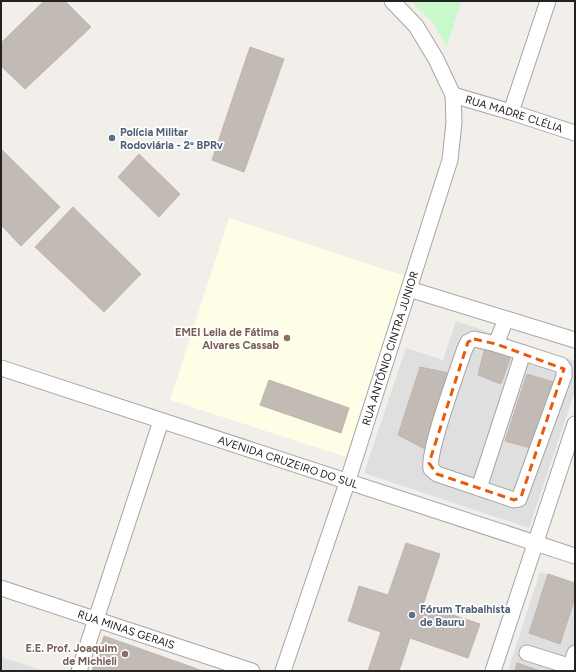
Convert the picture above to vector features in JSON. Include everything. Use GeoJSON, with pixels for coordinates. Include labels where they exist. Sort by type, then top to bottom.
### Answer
{"type":"FeatureCollection","features":[{"type":"Feature","properties":{"kind":"street","name":"RUA ANTÔNIO CINTRA JUNIOR"},"geometry":{"type":"LineString","coordinates":[[283,671],[348,480],[450,160],[454,122],[453,95],[436,59],[416,26],[392,1]]}},
{"type":"Feature","properties":{"kind":"street"},"geometry":{"type":"LineString","coordinates":[[511,112],[548,1]]}},
{"type":"Feature","properties":{"kind":"street","name":"RUA MADRE CLÉLIA"},"geometry":{"type":"LineString","coordinates":[[453,95],[511,112],[575,134]]}},
{"type":"Feature","properties":{"kind":"street"},"geometry":{"type":"LineString","coordinates":[[409,289],[575,340]]}},
{"type":"Feature","properties":{"kind":"street"},"geometry":{"type":"LineString","coordinates":[[496,344],[506,319]]}},
{"type":"Feature","properties":{"kind":"street"},"geometry":{"type":"LineString","coordinates":[[474,339],[496,344],[561,365],[564,369],[564,376],[521,496],[514,500],[437,474],[430,469],[429,463],[468,342],[474,339]]}},
{"type":"Feature","properties":{"kind":"street"},"geometry":{"type":"LineString","coordinates":[[479,488],[524,353]]}},
{"type":"Feature","properties":{"kind":"street","name":"AVENIDA CRUZEIRO DO SUL"},"geometry":{"type":"LineString","coordinates":[[1,368],[161,421],[348,480],[575,556]]}},
{"type":"Feature","properties":{"kind":"street"},"geometry":{"type":"LineString","coordinates":[[78,671],[161,421]]}},
{"type":"Feature","properties":{"kind":"street"},"geometry":{"type":"LineString","coordinates":[[493,671],[575,424]]}},
{"type":"Feature","properties":{"kind":"street","name":"RUA MINAS GERAIS"},"geometry":{"type":"LineString","coordinates":[[1,588],[252,671]]}},
{"type":"Feature","properties":{"kind":"street"},"geometry":{"type":"LineString","coordinates":[[527,653],[573,663]]}},
{"type":"Feature","properties":{"kind":"highlighted area"},"geometry":{"type":"Polygon","coordinates":[[[474,339],[496,344],[564,369],[521,497],[514,500],[437,474],[429,463],[468,342],[474,339]]]}},
{"type":"Feature","properties":{"kind":"shaded area","name":"EMEI Leila de Fátima Alvares Cassab"},"geometry":{"type":"Polygon","coordinates":[[[229,218],[405,276],[346,457],[170,400],[229,218]]]}},
{"type":"Feature","properties":{"kind":"shaded area"},"geometry":{"type":"Polygon","coordinates":[[[456,321],[575,361],[575,391],[529,528],[364,473],[406,348],[443,360],[456,321]]]}},
{"type":"Feature","properties":{"kind":"shaded area"},"geometry":{"type":"Polygon","coordinates":[[[540,572],[575,583],[575,671],[508,671],[540,572]]]}},
{"type":"Feature","properties":{"kind":"shaded area"},"geometry":{"type":"Polygon","coordinates":[[[1,657],[44,671],[1,671],[1,657]]]}},
{"type":"Feature","properties":{"kind":"green space"},"geometry":{"type":"Polygon","coordinates":[[[411,1],[461,1],[447,46],[433,23],[411,1]]]}},
{"type":"Feature","properties":{"kind":"building"},"geometry":{"type":"Polygon","coordinates":[[[44,1],[65,1],[91,27],[25,89],[1,66],[1,43],[44,1]]]}},
{"type":"Feature","properties":{"kind":"building"},"geometry":{"type":"Polygon","coordinates":[[[250,47],[284,59],[244,172],[212,160],[250,47]]]}},
{"type":"Feature","properties":{"kind":"building"},"geometry":{"type":"Polygon","coordinates":[[[1,149],[60,207],[21,246],[1,225],[1,149]]]}},
{"type":"Feature","properties":{"kind":"building"},"geometry":{"type":"Polygon","coordinates":[[[139,154],[180,194],[159,217],[118,177],[139,154]]]}},
{"type":"Feature","properties":{"kind":"building"},"geometry":{"type":"Polygon","coordinates":[[[73,207],[141,274],[104,312],[35,247],[73,207]]]}},
{"type":"Feature","properties":{"kind":"building"},"geometry":{"type":"Polygon","coordinates":[[[485,347],[511,356],[501,384],[478,375],[485,347]]]}},
{"type":"Feature","properties":{"kind":"building"},"geometry":{"type":"Polygon","coordinates":[[[420,367],[449,373],[425,449],[398,435],[420,367]]]}},
{"type":"Feature","properties":{"kind":"building"},"geometry":{"type":"Polygon","coordinates":[[[527,374],[557,383],[534,449],[505,441],[527,374]]]}},
{"type":"Feature","properties":{"kind":"building"},"geometry":{"type":"Polygon","coordinates":[[[269,380],[349,408],[341,433],[260,405],[269,380]]]}},
{"type":"Feature","properties":{"kind":"building"},"geometry":{"type":"Polygon","coordinates":[[[406,543],[440,554],[423,605],[480,624],[468,658],[410,638],[399,671],[368,671],[381,632],[348,621],[359,586],[388,595],[406,543]]]}},
{"type":"Feature","properties":{"kind":"building"},"geometry":{"type":"Polygon","coordinates":[[[548,574],[575,583],[575,598],[560,644],[529,633],[548,574]]]}},
{"type":"Feature","properties":{"kind":"building","name":"E.E. Prof. Joaquim de Michieli"},"geometry":{"type":"Polygon","coordinates":[[[104,636],[203,671],[92,671],[104,636]]]}},
{"type":"Feature","properties":{"kind":"building"},"geometry":{"type":"Polygon","coordinates":[[[517,663],[540,671],[515,671],[517,663]]]}},
{"type":"Feature","properties":{"kind":"place","name":"Polícia Militar Rodoviária - 2º BPRv"},"geometry":{"type":"Point","coordinates":[112,138]}},
{"type":"Feature","properties":{"kind":"place","name":"EMEI Leila de Fátima Alvares Cassab"},"geometry":{"type":"Point","coordinates":[287,338]}},
{"type":"Feature","properties":{"kind":"place","name":"Fórum Trabalhista de Bauru"},"geometry":{"type":"Point","coordinates":[412,615]}},
{"type":"Feature","properties":{"kind":"place","name":"E.E. Prof. Joaquim de Michieli"},"geometry":{"type":"Point","coordinates":[125,654]}}]}
